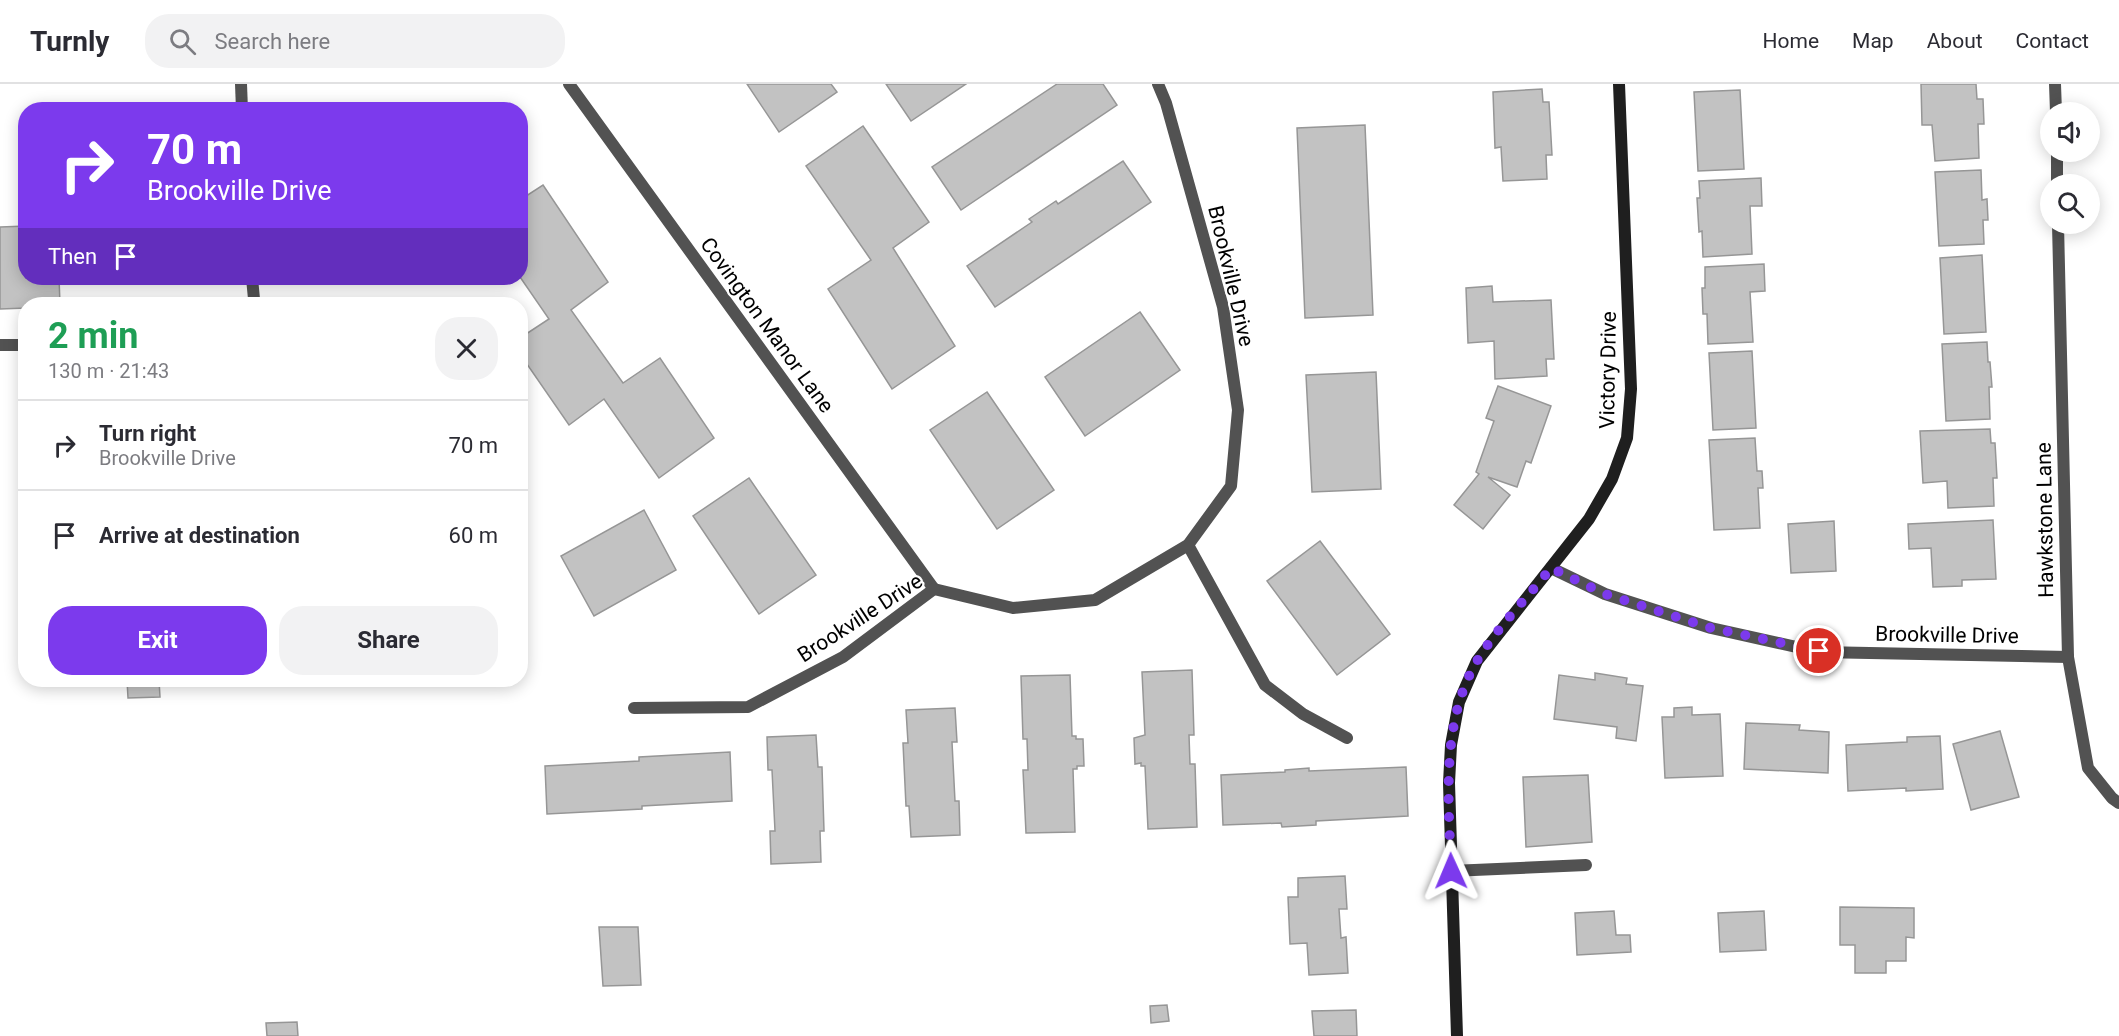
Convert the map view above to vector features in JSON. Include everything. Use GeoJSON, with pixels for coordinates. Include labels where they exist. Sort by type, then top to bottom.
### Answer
{"type":"FeatureCollection","features":[{"type":"Feature","properties":{"kind":"street"},"geometry":{"type":"LineString","coordinates":[[241,84],[242,102]]}},
{"type":"Feature","properties":{"kind":"street","name":"Covington Manor Lane"},"geometry":{"type":"LineString","coordinates":[[569,84],[934,589]]}},
{"type":"Feature","properties":{"kind":"street","name":"Brookville Drive"},"geometry":{"type":"LineString","coordinates":[[634,708],[748,707],[843,657],[934,589],[1013,608],[1095,600],[1188,545],[1231,486],[1238,410],[1223,308],[1166,103],[1158,84]]}},
{"type":"Feature","properties":{"kind":"street","name":"Victory Drive"},"geometry":{"type":"LineString","coordinates":[[1457,1036],[1449,783],[1451,745],[1459,702],[1477,661],[1588,519],[1612,479],[1626,438],[1631,389],[1619,84]]}},
{"type":"Feature","properties":{"kind":"street"},"geometry":{"type":"LineString","coordinates":[[2055,84],[2056,102]]}},
{"type":"Feature","properties":{"kind":"street","name":"Hawkstone Lane"},"geometry":{"type":"LineString","coordinates":[[2058,234],[2068,657],[2088,768],[2112,798],[2119,803]]}},
{"type":"Feature","properties":{"kind":"street"},"geometry":{"type":"LineString","coordinates":[[0,345],[18,345]]}},
{"type":"Feature","properties":{"kind":"street"},"geometry":{"type":"LineString","coordinates":[[1188,545],[1265,685],[1303,714],[1347,738]]}},
{"type":"Feature","properties":{"kind":"street","name":"Brookville Drive"},"geometry":{"type":"LineString","coordinates":[[1551,568],[1605,594],[1701,625],[1819,651],[2068,657]]}},
{"type":"Feature","properties":{"kind":"street"},"geometry":{"type":"LineString","coordinates":[[1451,871],[1586,865]]}},
{"type":"Feature","properties":{"kind":"building"},"geometry":{"type":"Polygon","coordinates":[[[747,84],[831,84],[837,92],[779,132],[747,84]]]}},
{"type":"Feature","properties":{"kind":"building"},"geometry":{"type":"Polygon","coordinates":[[[886,84],[966,84],[911,121],[886,84]]]}},
{"type":"Feature","properties":{"kind":"building"},"geometry":{"type":"Polygon","coordinates":[[[1057,84],[1103,84],[1117,105],[961,210],[932,167],[1057,84]]]}},
{"type":"Feature","properties":{"kind":"building"},"geometry":{"type":"Polygon","coordinates":[[[1921,84],[1976,84],[1977,99],[1983,99],[1984,124],[1978,124],[1979,158],[1935,161],[1932,125],[1922,125],[1921,84]]]}},
{"type":"Feature","properties":{"kind":"building"},"geometry":{"type":"Polygon","coordinates":[[[1542,89],[1543,102],[1549,102],[1552,155],[1546,155],[1547,179],[1503,181],[1501,147],[1495,148],[1493,92],[1542,89]]]}},
{"type":"Feature","properties":{"kind":"building"},"geometry":{"type":"Polygon","coordinates":[[[1740,90],[1744,169],[1698,171],[1694,92],[1740,90]]]}},
{"type":"Feature","properties":{"kind":"building"},"geometry":{"type":"Polygon","coordinates":[[[1365,125],[1373,315],[1305,318],[1297,128],[1365,125]]]}},
{"type":"Feature","properties":{"kind":"building"},"geometry":{"type":"Polygon","coordinates":[[[863,126],[929,222],[893,248],[955,346],[892,389],[828,289],[871,260],[806,166],[863,126]]]}},
{"type":"Feature","properties":{"kind":"building"},"geometry":{"type":"Polygon","coordinates":[[[1123,161],[1151,202],[995,307],[967,266],[1032,222],[1029,219],[1056,201],[1058,204],[1123,161]]]}},
{"type":"Feature","properties":{"kind":"building"},"geometry":{"type":"Polygon","coordinates":[[[1981,170],[1982,200],[1987,199],[1988,220],[1983,220],[1984,244],[1939,246],[1935,172],[1981,170]]]}},
{"type":"Feature","properties":{"kind":"building"},"geometry":{"type":"Polygon","coordinates":[[[1761,178],[1762,206],[1750,206],[1752,254],[1703,257],[1697,198],[1700,198],[1699,181],[1761,178]]]}},
{"type":"Feature","properties":{"kind":"building"},"geometry":{"type":"Polygon","coordinates":[[[543,185],[608,282],[571,310],[623,383],[660,358],[714,438],[659,478],[604,399],[569,425],[528,366],[528,333],[549,319],[526,285],[528,285],[528,195],[543,185]]]}},
{"type":"Feature","properties":{"kind":"building"},"geometry":{"type":"Polygon","coordinates":[[[18,226],[18,285],[59,285],[60,297],[18,297],[18,308],[0,309],[0,227],[18,226]]]}},
{"type":"Feature","properties":{"kind":"building"},"geometry":{"type":"Polygon","coordinates":[[[1982,255],[1986,332],[1944,334],[1940,258],[1982,255]]]}},
{"type":"Feature","properties":{"kind":"building"},"geometry":{"type":"Polygon","coordinates":[[[1764,264],[1765,291],[1750,292],[1753,342],[1708,344],[1707,314],[1703,314],[1702,288],[1705,288],[1705,267],[1764,264]]]}},
{"type":"Feature","properties":{"kind":"building"},"geometry":{"type":"Polygon","coordinates":[[[1492,286],[1493,302],[1551,300],[1554,359],[1546,359],[1547,376],[1495,379],[1494,341],[1468,343],[1466,288],[1492,286]]]}},
{"type":"Feature","properties":{"kind":"building"},"geometry":{"type":"Polygon","coordinates":[[[1140,312],[1180,370],[1085,436],[1045,377],[1140,312]]]}},
{"type":"Feature","properties":{"kind":"building"},"geometry":{"type":"Polygon","coordinates":[[[1987,342],[1992,387],[1989,387],[1990,419],[1946,421],[1942,344],[1987,342]]]}},
{"type":"Feature","properties":{"kind":"building"},"geometry":{"type":"Polygon","coordinates":[[[1752,351],[1756,428],[1713,430],[1709,353],[1752,351]]]}},
{"type":"Feature","properties":{"kind":"building"},"geometry":{"type":"Polygon","coordinates":[[[1376,372],[1381,489],[1312,492],[1306,375],[1376,372]]]}},
{"type":"Feature","properties":{"kind":"building"},"geometry":{"type":"Polygon","coordinates":[[[1498,386],[1551,406],[1531,463],[1526,461],[1517,487],[1488,477],[1510,495],[1483,529],[1454,505],[1479,474],[1476,472],[1494,421],[1486,418],[1498,386]]]}},
{"type":"Feature","properties":{"kind":"building"},"geometry":{"type":"Polygon","coordinates":[[[987,392],[1054,490],[997,529],[930,430],[987,392]]]}},
{"type":"Feature","properties":{"kind":"building"},"geometry":{"type":"Polygon","coordinates":[[[1990,429],[1991,443],[1995,443],[1997,478],[1993,478],[1994,506],[1948,508],[1947,481],[1923,483],[1920,431],[1990,429]]]}},
{"type":"Feature","properties":{"kind":"building"},"geometry":{"type":"Polygon","coordinates":[[[1755,438],[1757,471],[1762,471],[1763,488],[1758,488],[1760,528],[1714,530],[1709,440],[1755,438]]]}},
{"type":"Feature","properties":{"kind":"building"},"geometry":{"type":"Polygon","coordinates":[[[749,478],[816,575],[759,614],[693,516],[749,478]]]}},
{"type":"Feature","properties":{"kind":"building"},"geometry":{"type":"Polygon","coordinates":[[[644,510],[676,570],[594,616],[561,556],[644,510]]]}},
{"type":"Feature","properties":{"kind":"building"},"geometry":{"type":"Polygon","coordinates":[[[1993,520],[1996,579],[1962,580],[1962,586],[1933,587],[1931,548],[1909,549],[1908,524],[1993,520]]]}},
{"type":"Feature","properties":{"kind":"building"},"geometry":{"type":"Polygon","coordinates":[[[1834,521],[1836,571],[1791,573],[1788,524],[1834,521]]]}},
{"type":"Feature","properties":{"kind":"building"},"geometry":{"type":"Polygon","coordinates":[[[1320,541],[1390,634],[1337,675],[1267,581],[1320,541]]]}},
{"type":"Feature","properties":{"kind":"building"},"geometry":{"type":"Polygon","coordinates":[[[1192,670],[1194,735],[1189,735],[1190,764],[1195,764],[1197,827],[1148,829],[1145,766],[1141,766],[1141,763],[1135,764],[1134,738],[1145,735],[1142,672],[1192,670]]]}},
{"type":"Feature","properties":{"kind":"building"},"geometry":{"type":"Polygon","coordinates":[[[1595,673],[1627,678],[1626,684],[1643,686],[1636,741],[1616,738],[1617,727],[1554,719],[1559,675],[1595,680],[1595,673]]]}},
{"type":"Feature","properties":{"kind":"building"},"geometry":{"type":"Polygon","coordinates":[[[1070,675],[1072,736],[1076,736],[1076,739],[1083,739],[1084,766],[1077,766],[1077,769],[1073,769],[1075,832],[1026,833],[1023,770],[1028,770],[1027,739],[1023,739],[1021,676],[1070,675]]]}},
{"type":"Feature","properties":{"kind":"building"},"geometry":{"type":"Polygon","coordinates":[[[127,687],[159,687],[160,697],[128,698],[127,687]]]}},
{"type":"Feature","properties":{"kind":"building"},"geometry":{"type":"Polygon","coordinates":[[[1692,707],[1692,715],[1720,714],[1723,776],[1665,778],[1662,717],[1674,717],[1674,708],[1692,707]]]}},
{"type":"Feature","properties":{"kind":"building"},"geometry":{"type":"Polygon","coordinates":[[[955,708],[957,742],[952,742],[955,801],[959,801],[960,835],[911,837],[909,806],[906,806],[903,743],[908,743],[906,710],[955,708]]]}},
{"type":"Feature","properties":{"kind":"building"},"geometry":{"type":"Polygon","coordinates":[[[1746,723],[1800,725],[1799,730],[1829,732],[1828,773],[1744,769],[1746,723]]]}},
{"type":"Feature","properties":{"kind":"building"},"geometry":{"type":"Polygon","coordinates":[[[2000,731],[2019,797],[1971,810],[1953,744],[2000,731]]]}},
{"type":"Feature","properties":{"kind":"building"},"geometry":{"type":"Polygon","coordinates":[[[816,735],[818,767],[822,767],[824,831],[820,831],[821,862],[771,864],[770,831],[775,831],[772,770],[768,770],[767,737],[816,735]]]}},
{"type":"Feature","properties":{"kind":"building"},"geometry":{"type":"Polygon","coordinates":[[[1940,736],[1943,789],[1848,791],[1846,745],[1907,742],[1907,737],[1940,736]]]}},
{"type":"Feature","properties":{"kind":"building"},"geometry":{"type":"Polygon","coordinates":[[[730,752],[732,801],[547,814],[545,766],[639,761],[639,757],[730,752]]]}},
{"type":"Feature","properties":{"kind":"building"},"geometry":{"type":"Polygon","coordinates":[[[1406,767],[1408,816],[1316,821],[1316,825],[1282,827],[1281,823],[1223,825],[1221,775],[1285,772],[1285,770],[1309,768],[1309,771],[1406,767]]]}},
{"type":"Feature","properties":{"kind":"building"},"geometry":{"type":"Polygon","coordinates":[[[1588,775],[1592,842],[1526,847],[1523,777],[1588,775]]]}},
{"type":"Feature","properties":{"kind":"building"},"geometry":{"type":"Polygon","coordinates":[[[1345,876],[1347,909],[1339,909],[1341,938],[1346,937],[1348,973],[1309,975],[1307,943],[1290,944],[1288,897],[1298,897],[1298,878],[1345,876]]]}},
{"type":"Feature","properties":{"kind":"building"},"geometry":{"type":"Polygon","coordinates":[[[1840,907],[1914,908],[1914,938],[1906,937],[1906,961],[1886,961],[1886,973],[1855,973],[1855,945],[1840,945],[1840,907]]]}},
{"type":"Feature","properties":{"kind":"building"},"geometry":{"type":"Polygon","coordinates":[[[1614,911],[1616,935],[1630,935],[1631,952],[1577,955],[1575,913],[1614,911]]]}},
{"type":"Feature","properties":{"kind":"building"},"geometry":{"type":"Polygon","coordinates":[[[1764,911],[1766,950],[1720,952],[1718,913],[1764,911]]]}},
{"type":"Feature","properties":{"kind":"building"},"geometry":{"type":"Polygon","coordinates":[[[599,927],[638,927],[641,985],[603,986],[599,927]]]}},
{"type":"Feature","properties":{"kind":"building"},"geometry":{"type":"Polygon","coordinates":[[[1167,1005],[1169,1021],[1151,1023],[1150,1006],[1167,1005]]]}},
{"type":"Feature","properties":{"kind":"building"},"geometry":{"type":"Polygon","coordinates":[[[1356,1010],[1357,1036],[1314,1036],[1312,1011],[1356,1010]]]}},
{"type":"Feature","properties":{"kind":"building"},"geometry":{"type":"Polygon","coordinates":[[[297,1022],[298,1036],[267,1036],[266,1023],[297,1022]]]}},
{"type":"Feature","properties":{"kind":"route"},"geometry":{"type":"LineString","coordinates":[[1451,871],[1449,783],[1451,745],[1459,702],[1477,661],[1551,568],[1605,594],[1711,628],[1819,651]]}}]}
